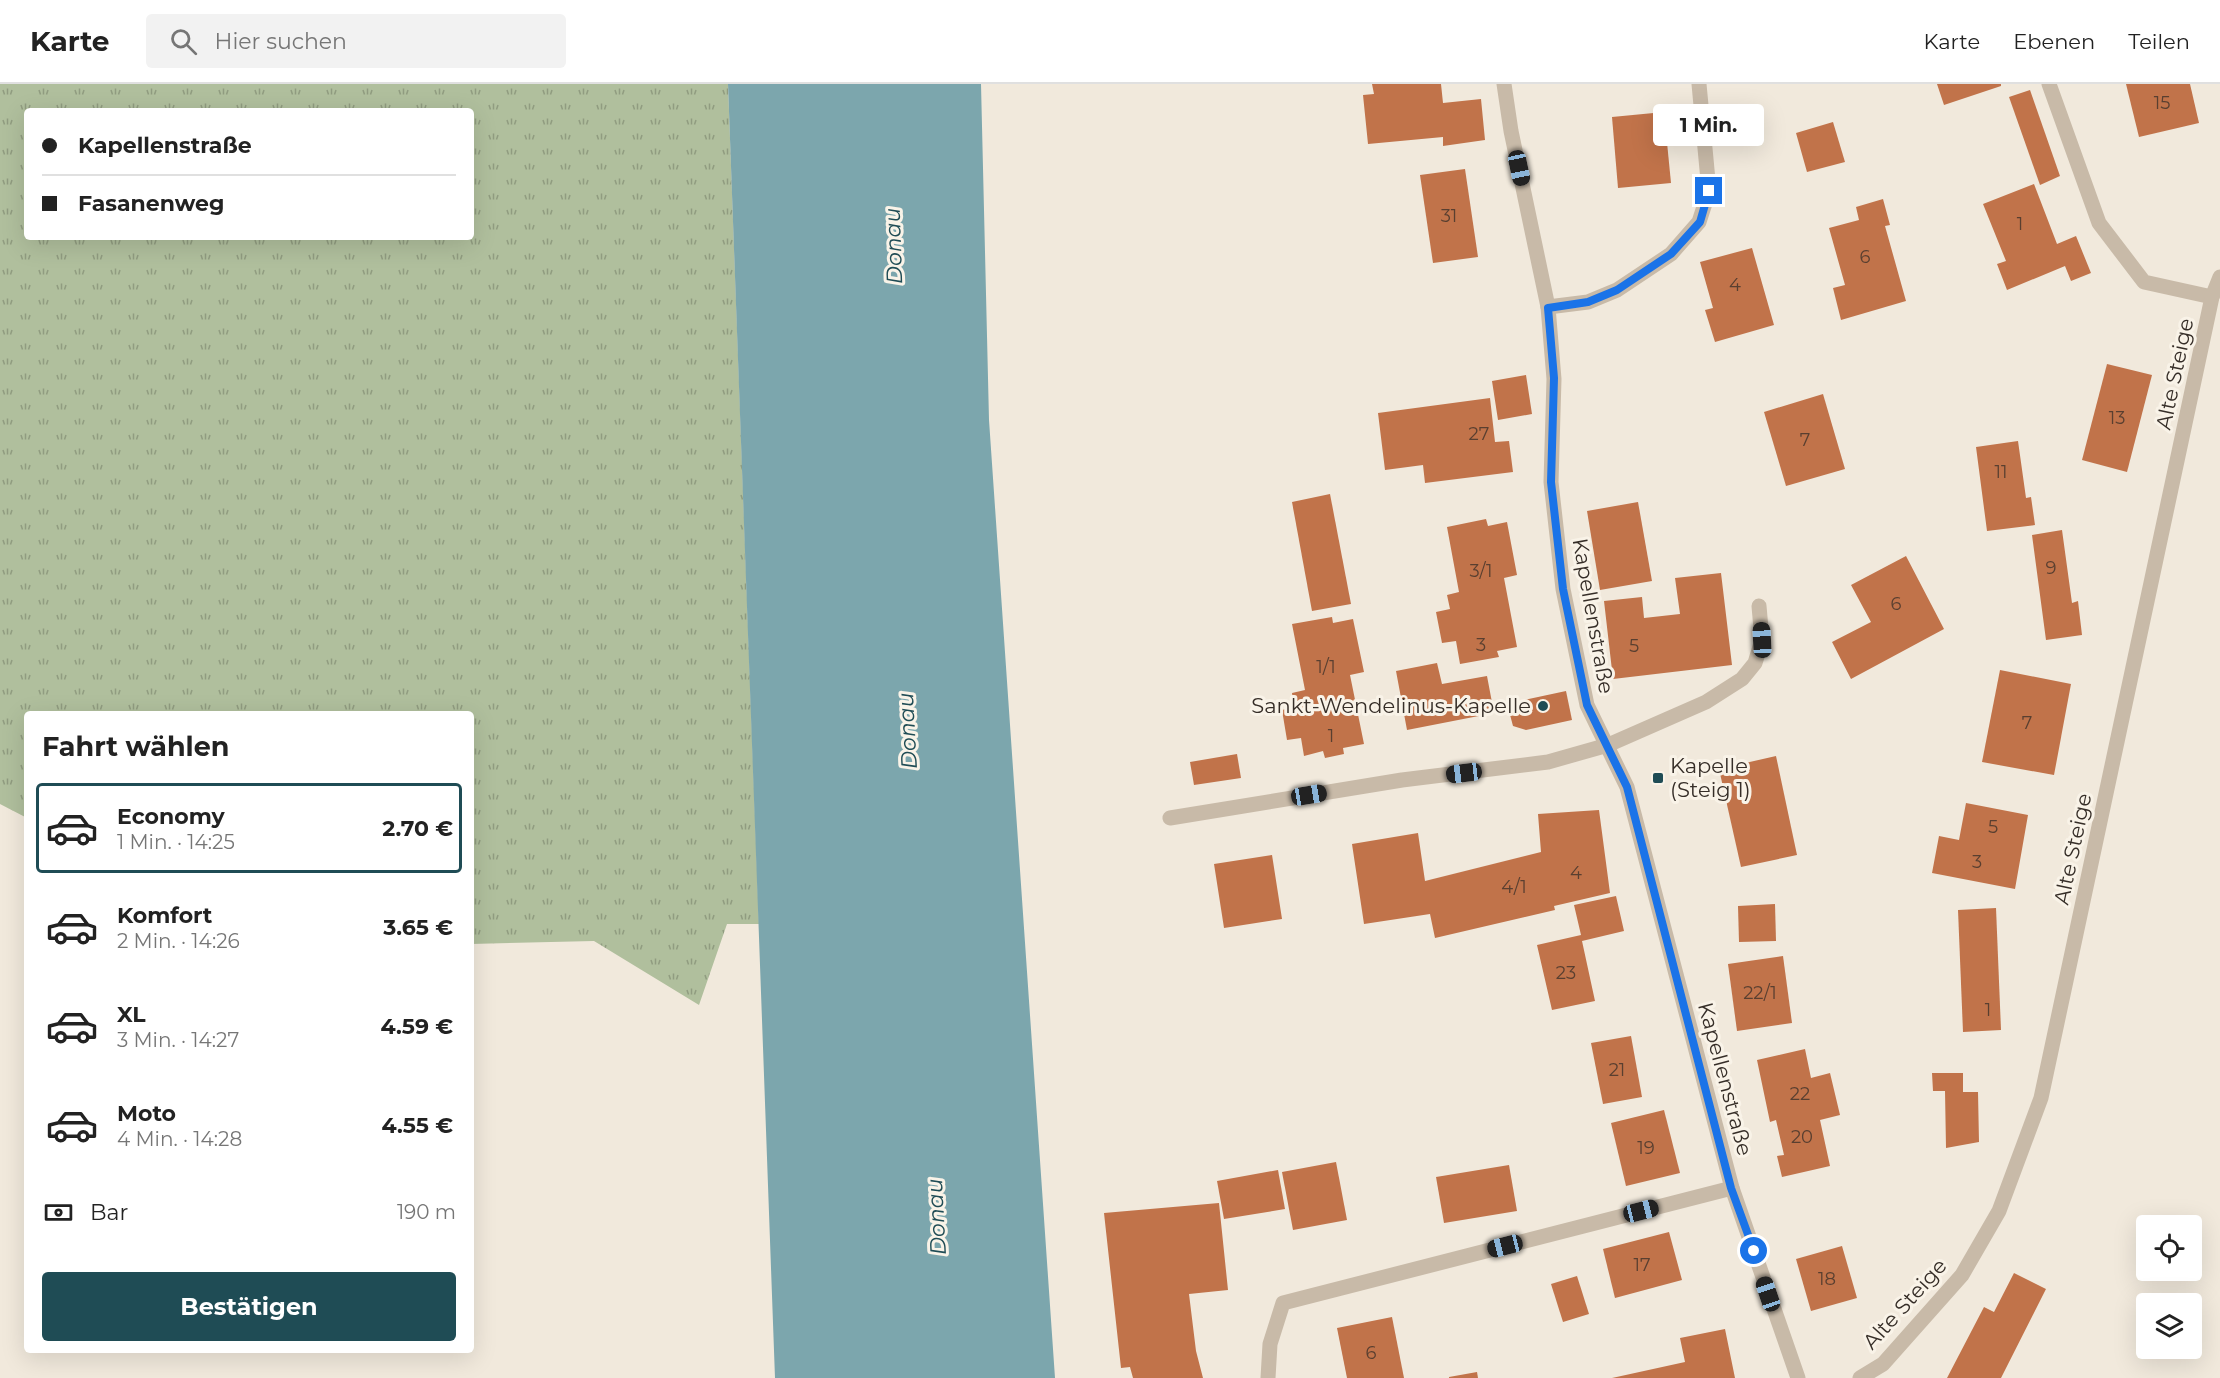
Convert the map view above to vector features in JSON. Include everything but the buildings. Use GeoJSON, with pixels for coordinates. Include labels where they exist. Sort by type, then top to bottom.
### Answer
{"type":"FeatureCollection","features":[{"type":"Feature","properties":{"kind":"street","name":"Kapellenstraße"},"geometry":{"type":"LineString","coordinates":[[1504,84],[1511,131],[1548,308],[1554,378],[1551,482],[1563,589],[1587,705],[1627,787],[1731,1188],[1798,1378]]}},
{"type":"Feature","properties":{"kind":"street"},"geometry":{"type":"LineString","coordinates":[[1548,308],[1588,302],[1617,290],[1671,254],[1700,222],[1709,191],[1699,84]]}},
{"type":"Feature","properties":{"kind":"street"},"geometry":{"type":"LineString","coordinates":[[2049,84],[2099,223],[2144,282],[2212,297]]}},
{"type":"Feature","properties":{"kind":"street","name":"Alte Steige"},"geometry":{"type":"LineString","coordinates":[[1860,1378],[1882,1364],[1962,1275],[1999,1211],[2041,1098],[2212,297],[2220,277]]}},
{"type":"Feature","properties":{"kind":"street"},"geometry":{"type":"LineString","coordinates":[[1170,818],[1402,780],[1548,762],[1608,745],[1706,702],[1742,679],[1755,663],[1762,640],[1760,606]]}},
{"type":"Feature","properties":{"kind":"street"},"geometry":{"type":"LineString","coordinates":[[1268,1378],[1270,1344],[1283,1303],[1731,1188]]}},
{"type":"Feature","properties":{"kind":"green space"},"geometry":{"type":"Polygon","coordinates":[[[0,84],[728,84],[759,924],[727,924],[699,1005],[594,941],[474,944],[474,711],[24,711],[24,816],[0,804],[0,84]]]}},
{"type":"Feature","properties":{"kind":"water","name":"Donau"},"geometry":{"type":"Polygon","coordinates":[[[728,84],[981,84],[989,420],[1055,1378],[775,1378],[728,84]]]}},
{"type":"Feature","properties":{"kind":"place","name":"Sankt-Wendelinus-Kapelle"},"geometry":{"type":"Point","coordinates":[1543,706]}},
{"type":"Feature","properties":{"kind":"place","name":"Kapelle (Steig 1)"},"geometry":{"type":"Point","coordinates":[1658,778]}},
{"type":"Feature","properties":{"kind":"route"},"geometry":{"type":"LineString","coordinates":[[1709,191],[1700,222],[1671,254],[1617,290],[1588,302],[1548,308],[1554,378],[1551,482],[1563,589],[1587,705],[1627,787],[1731,1188],[1754,1251]]}}]}
